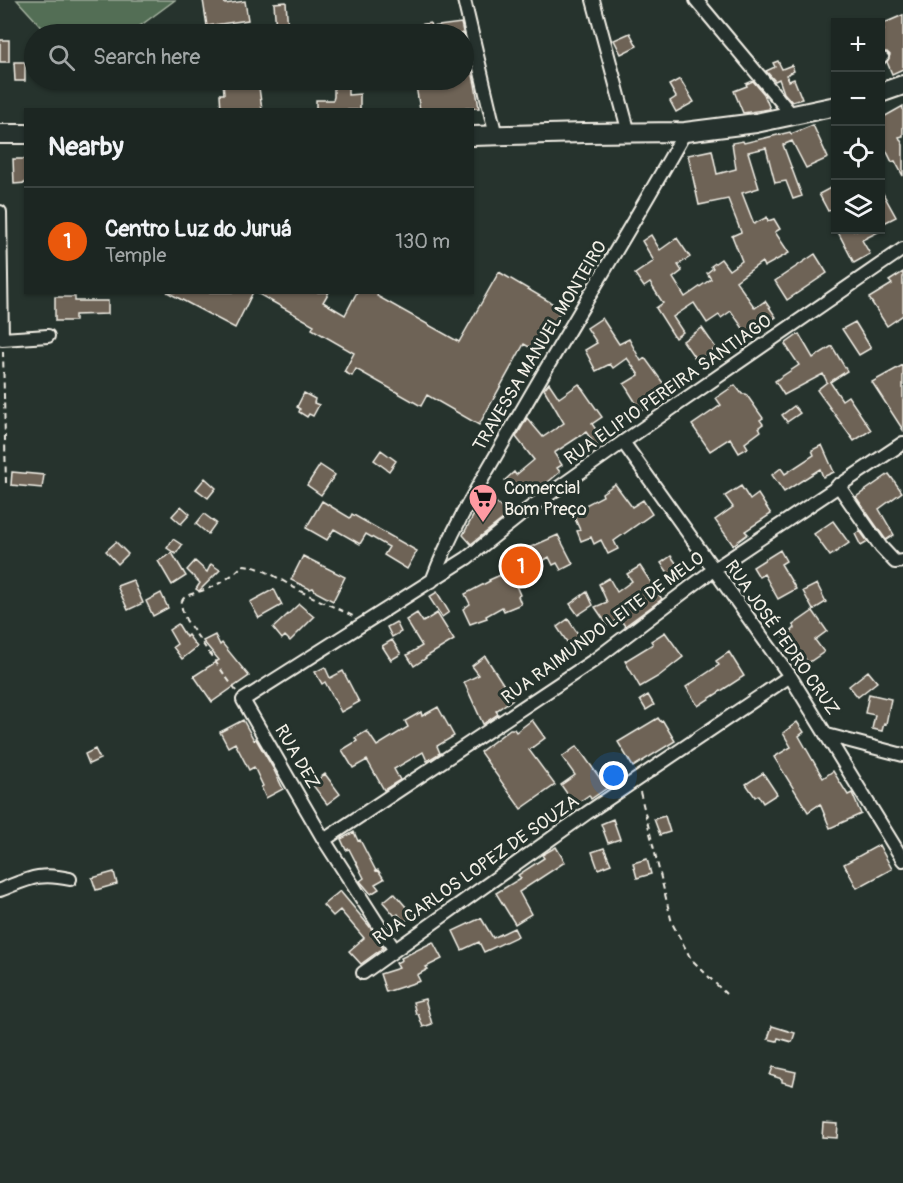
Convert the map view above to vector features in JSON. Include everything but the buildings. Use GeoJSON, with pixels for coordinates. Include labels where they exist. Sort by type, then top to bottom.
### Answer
{"type":"FeatureCollection","features":[{"type":"Feature","properties":{"kind":"main road"},"geometry":{"type":"LineString","coordinates":[[885,88],[903,85]]}},
{"type":"Feature","properties":{"kind":"main road"},"geometry":{"type":"LineString","coordinates":[[474,136],[685,132],[756,123],[831,107]]}},
{"type":"Feature","properties":{"kind":"main road"},"geometry":{"type":"LineString","coordinates":[[0,134],[24,134]]}},
{"type":"Feature","properties":{"kind":"street"},"geometry":{"type":"LineString","coordinates":[[464,0],[470,24]]}},
{"type":"Feature","properties":{"kind":"street"},"geometry":{"type":"LineString","coordinates":[[593,0],[629,133]]}},
{"type":"Feature","properties":{"kind":"street"},"geometry":{"type":"LineString","coordinates":[[696,0],[792,116]]}},
{"type":"Feature","properties":{"kind":"street"},"geometry":{"type":"LineString","coordinates":[[474,42],[496,136]]}},
{"type":"Feature","properties":{"kind":"street","name":"TRAVESSA MANUEL MONTEIRO"},"geometry":{"type":"LineString","coordinates":[[432,581],[443,552],[461,517],[545,369],[628,233],[685,132]]}},
{"type":"Feature","properties":{"kind":"street"},"geometry":{"type":"LineString","coordinates":[[0,212],[2,339],[48,336]]}},
{"type":"Feature","properties":{"kind":"street","name":"RUA ELIPIO PEREIRA SANTIAGO"},"geometry":{"type":"LineString","coordinates":[[243,700],[467,558],[527,510],[903,249]]}},
{"type":"Feature","properties":{"kind":"street","name":"RUA JOSÉ PEDRO CRUZ"},"geometry":{"type":"LineString","coordinates":[[623,442],[790,676],[903,860]]}},
{"type":"Feature","properties":{"kind":"street","name":"RUA RAIMUNDO LEITE DE MELO"},"geometry":{"type":"LineString","coordinates":[[324,840],[593,661],[713,570],[903,443]]}},
{"type":"Feature","properties":{"kind":"street"},"geometry":{"type":"LineString","coordinates":[[838,485],[881,547],[895,562],[903,561]]}},
{"type":"Feature","properties":{"kind":"street","name":"RUA CARLOS LOPEZ DE SOUZA"},"geometry":{"type":"LineString","coordinates":[[363,973],[587,813],[790,676]]}},
{"type":"Feature","properties":{"kind":"street","name":"RUA DEZ"},"geometry":{"type":"LineString","coordinates":[[243,700],[324,840],[394,949]]}},
{"type":"Feature","properties":{"kind":"street"},"geometry":{"type":"LineString","coordinates":[[827,735],[903,755]]}},
{"type":"Feature","properties":{"kind":"street"},"geometry":{"type":"LineString","coordinates":[[0,890],[38,875],[69,879]]}},
{"type":"Feature","properties":{"kind":"path"},"geometry":{"type":"LineString","coordinates":[[2,339],[6,484]]}},
{"type":"Feature","properties":{"kind":"path"},"geometry":{"type":"LineString","coordinates":[[243,700],[186,620],[182,610],[182,601],[185,596],[200,592],[233,576],[243,566],[252,566],[365,622]]}},
{"type":"Feature","properties":{"kind":"path"},"geometry":{"type":"LineString","coordinates":[[637,780],[672,923],[691,959],[726,994]]}},
{"type":"Feature","properties":{"kind":"green space"},"geometry":{"type":"Polygon","coordinates":[[[17,0],[175,0],[143,24],[39,24],[17,0]]]}},
{"type":"Feature","properties":{"kind":"place","name":"Comercial Bom Preço"},"geometry":{"type":"Point","coordinates":[483,524]}},
{"type":"Feature","properties":{"kind":"place","name":"Centro Luz do Juruá"},"geometry":{"type":"Point","coordinates":[521,566]}}]}
